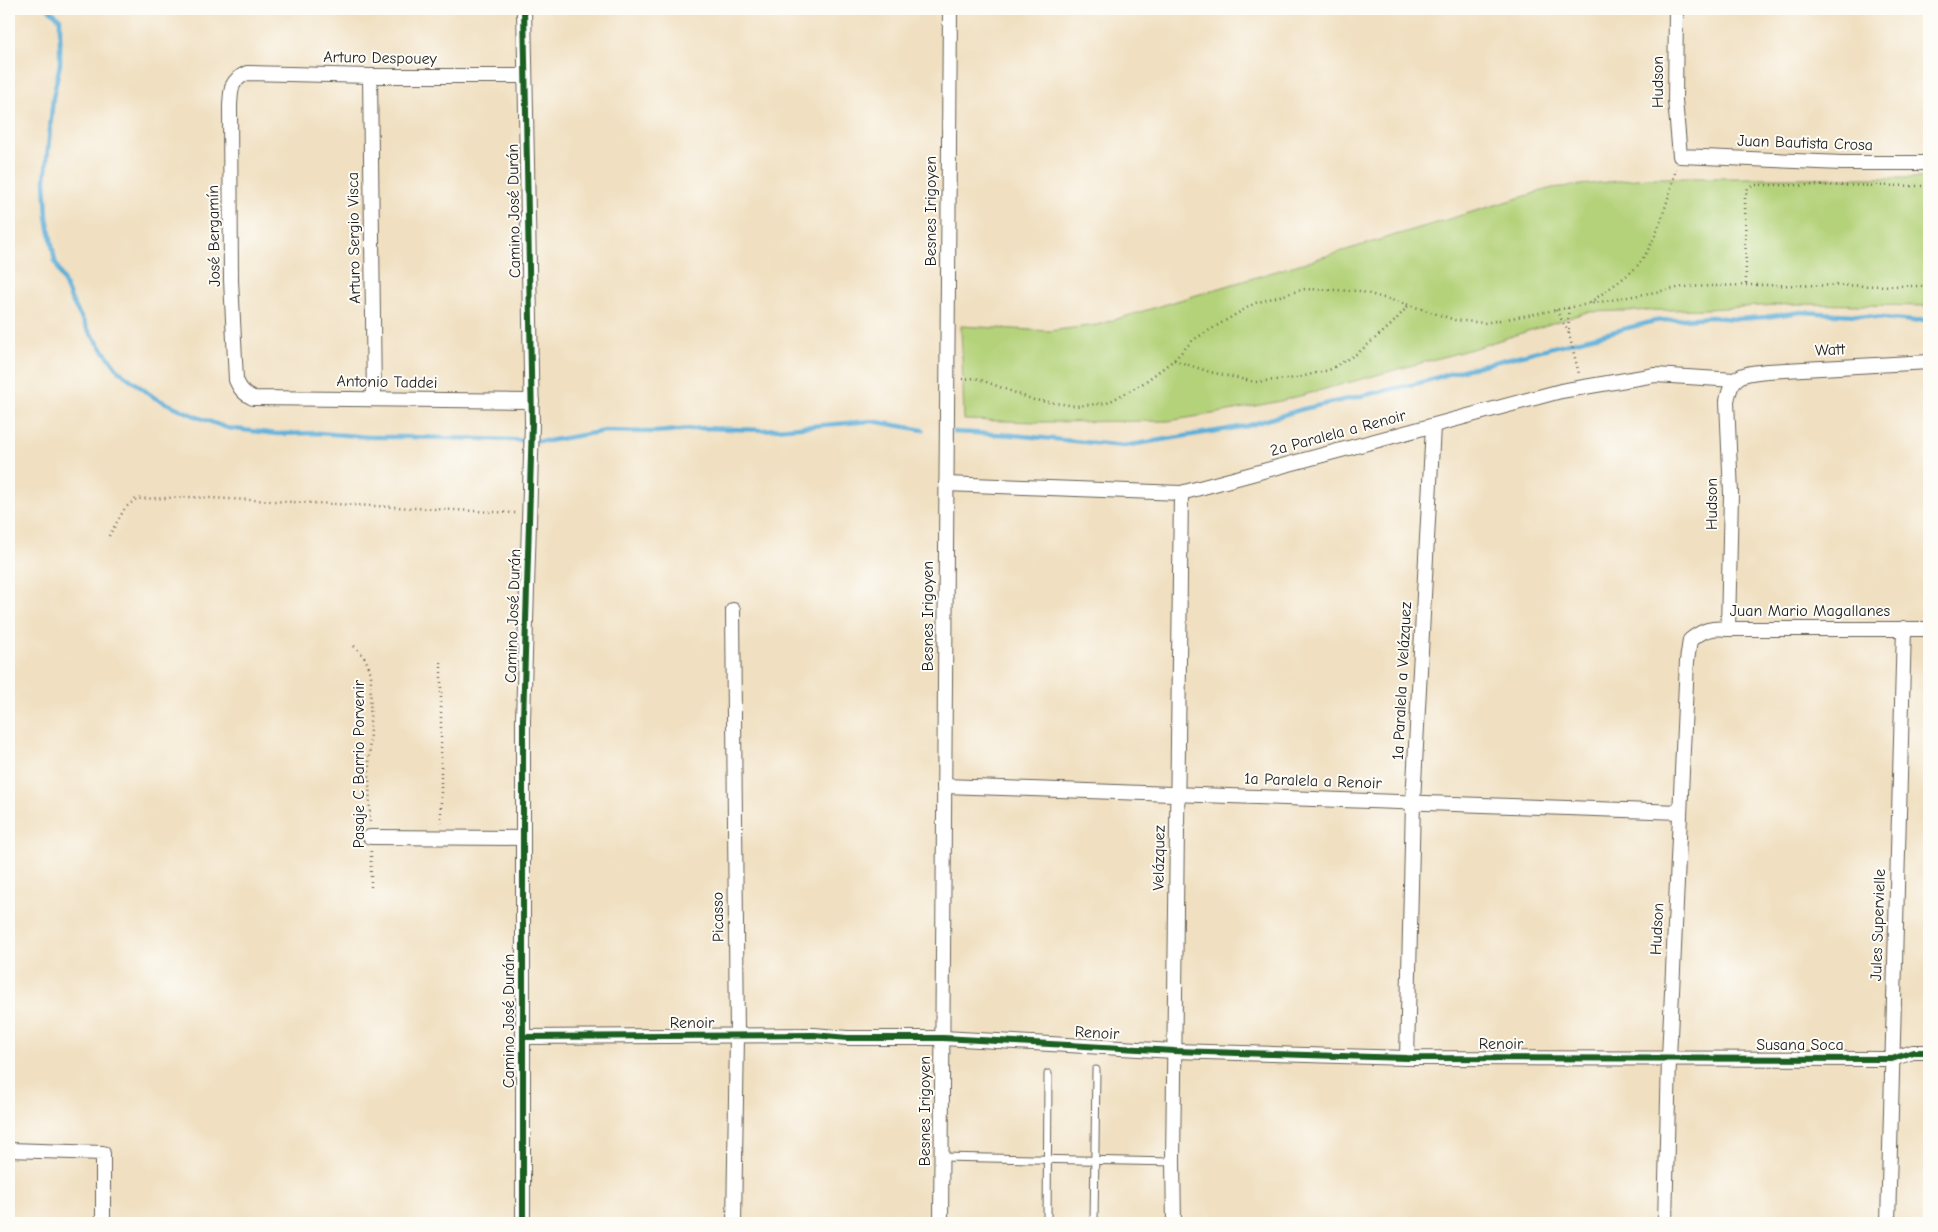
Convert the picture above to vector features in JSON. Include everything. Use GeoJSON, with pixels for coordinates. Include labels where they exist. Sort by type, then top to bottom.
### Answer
{"type":"FeatureCollection","features":[{"type":"Feature","properties":{"kind":"street","name":"Camino José Durán"},"geometry":{"type":"LineString","coordinates":[[523,1223],[523,720],[532,423],[524,9]]}},
{"type":"Feature","properties":{"kind":"street","name":"Besnes Irigoyen"},"geometry":{"type":"LineString","coordinates":[[941,1223],[950,9]]}},
{"type":"Feature","properties":{"kind":"street","name":"Hudson"},"geometry":{"type":"LineString","coordinates":[[1676,9],[1674,100],[1680,156]]}},
{"type":"Feature","properties":{"kind":"street","name":"Arturo Despouey"},"geometry":{"type":"LineString","coordinates":[[236,80],[247,73],[370,76],[525,76]]}},
{"type":"Feature","properties":{"kind":"street","name":"Arturo Sergio Visca"},"geometry":{"type":"LineString","coordinates":[[370,76],[374,399]]}},
{"type":"Feature","properties":{"kind":"street","name":"José Bergamín"},"geometry":{"type":"LineString","coordinates":[[236,80],[233,83],[230,106],[231,280],[236,380],[239,388],[243,391]]}},
{"type":"Feature","properties":{"kind":"street","name":"Juan Bautista Crosa"},"geometry":{"type":"LineString","coordinates":[[1680,156],[1842,163],[1929,163]]}},
{"type":"Feature","properties":{"kind":"street","name":"Watt"},"geometry":{"type":"LineString","coordinates":[[1734,380],[1744,374],[1767,371],[1929,362]]}},
{"type":"Feature","properties":{"kind":"street","name":"2a Paralela a Renoir"},"geometry":{"type":"LineString","coordinates":[[946,484],[1181,493],[1561,391],[1655,375],[1734,380]]}},
{"type":"Feature","properties":{"kind":"street","name":"Hudson"},"geometry":{"type":"LineString","coordinates":[[1728,629],[1731,494],[1727,400],[1734,380]]}},
{"type":"Feature","properties":{"kind":"street","name":"Antonio Taddei"},"geometry":{"type":"LineString","coordinates":[[243,391],[253,398],[532,401]]}},
{"type":"Feature","properties":{"kind":"street","name":"1a Paralela a Velázquez"},"geometry":{"type":"LineString","coordinates":[[1407,1058],[1413,802],[1433,426]]}},
{"type":"Feature","properties":{"kind":"street","name":"Velázquez"},"geometry":{"type":"LineString","coordinates":[[1174,1223],[1174,1051],[1181,493]]}},
{"type":"Feature","properties":{"kind":"street","name":"Picasso"},"geometry":{"type":"LineString","coordinates":[[733,610],[737,1036],[734,1223]]}},
{"type":"Feature","properties":{"kind":"street","name":"Juan Mario Magallanes"},"geometry":{"type":"LineString","coordinates":[[1693,638],[1708,628],[1929,629]]}},
{"type":"Feature","properties":{"kind":"street","name":"Jules Supervielle"},"geometry":{"type":"LineString","coordinates":[[1888,1223],[1904,628]]}},
{"type":"Feature","properties":{"kind":"street","name":"Hudson"},"geometry":{"type":"LineString","coordinates":[[1665,1223],[1669,1058],[1687,661],[1690,640],[1693,638]]}},
{"type":"Feature","properties":{"kind":"street","name":"1a Paralela a Renoir"},"geometry":{"type":"LineString","coordinates":[[944,786],[1680,812]]}},
{"type":"Feature","properties":{"kind":"street"},"geometry":{"type":"LineString","coordinates":[[370,837],[522,838]]}},
{"type":"Feature","properties":{"kind":"street","name":"Renoir"},"geometry":{"type":"LineString","coordinates":[[524,1037],[814,1036],[943,1038],[1174,1051],[1407,1058],[1669,1058]]}},
{"type":"Feature","properties":{"kind":"street","name":"Susana Soca"},"geometry":{"type":"LineString","coordinates":[[1669,1058],[1892,1059],[1913,1052],[1929,1052]]}},
{"type":"Feature","properties":{"kind":"street"},"geometry":{"type":"LineString","coordinates":[[9,1150],[103,1152],[103,1223]]}},
{"type":"Feature","properties":{"kind":"lane"},"geometry":{"type":"LineString","coordinates":[[1094,1223],[1096,1070]]}},
{"type":"Feature","properties":{"kind":"lane"},"geometry":{"type":"LineString","coordinates":[[1047,1223],[1048,1074]]}},
{"type":"Feature","properties":{"kind":"lane"},"geometry":{"type":"LineString","coordinates":[[942,1157],[1173,1162]]}},
{"type":"Feature","properties":{"kind":"path"},"geometry":{"type":"LineString","coordinates":[[1589,304],[1638,264],[1652,239],[1669,198],[1680,156]]}},
{"type":"Feature","properties":{"kind":"path"},"geometry":{"type":"LineString","coordinates":[[1746,285],[1745,198],[1748,188],[1756,185],[1929,186]]}},
{"type":"Feature","properties":{"kind":"path"},"geometry":{"type":"LineString","coordinates":[[947,380],[976,378],[1034,400],[1076,406],[1107,403],[1142,384],[1174,360],[1193,340],[1255,303],[1305,289],[1359,290],[1455,320],[1484,323],[1683,287],[1746,285],[1929,286]]}},
{"type":"Feature","properties":{"kind":"path"},"geometry":{"type":"LineString","coordinates":[[1174,360],[1210,372],[1255,382],[1296,378],[1329,370],[1358,354],[1392,325],[1409,305]]}},
{"type":"Feature","properties":{"kind":"path"},"geometry":{"type":"LineString","coordinates":[[1568,308],[1569,334]]}},
{"type":"Feature","properties":{"kind":"path"},"geometry":{"type":"LineString","coordinates":[[1556,310],[1569,334],[1578,363]]}},
{"type":"Feature","properties":{"kind":"path"},"geometry":{"type":"LineString","coordinates":[[109,536],[126,508],[136,499],[191,498],[530,513]]}},
{"type":"Feature","properties":{"kind":"path"},"geometry":{"type":"LineString","coordinates":[[441,838],[442,660]]}},
{"type":"Feature","properties":{"kind":"green space"},"geometry":{"type":"Polygon","coordinates":[[[1646,178],[1929,178],[1929,306],[1797,304],[1587,312],[1472,349],[1281,401],[1218,413],[1168,421],[1040,422],[964,420],[961,326],[1049,331],[1097,325],[1552,188],[1646,178]]]}},
{"type":"Feature","properties":{"kind":"waterway"},"geometry":{"type":"LineString","coordinates":[[49,9],[60,19],[60,64],[53,98],[45,180],[47,217],[55,261],[72,301],[88,330],[119,371],[155,398],[227,428],[277,434],[319,433],[371,437],[548,441],[605,431],[655,432],[704,428],[763,430],[872,421],[923,430]]}},
{"type":"Feature","properties":{"kind":"waterway"},"geometry":{"type":"LineString","coordinates":[[954,432],[1013,435],[1124,446],[1247,426],[1303,409],[1419,383],[1655,321],[1711,317],[1737,319],[1801,312],[1913,321],[1929,319]]}},
{"type":"Feature","properties":{"kind":"cycle path"},"geometry":{"type":"LineString","coordinates":[[523,1223],[523,720],[532,423],[524,9]]}},
{"type":"Feature","properties":{"kind":"cycle path"},"geometry":{"type":"LineString","coordinates":[[524,1037],[814,1035],[847,1038],[943,1038],[1174,1051],[1407,1058],[1892,1059],[1913,1052],[1929,1052]]}}]}
